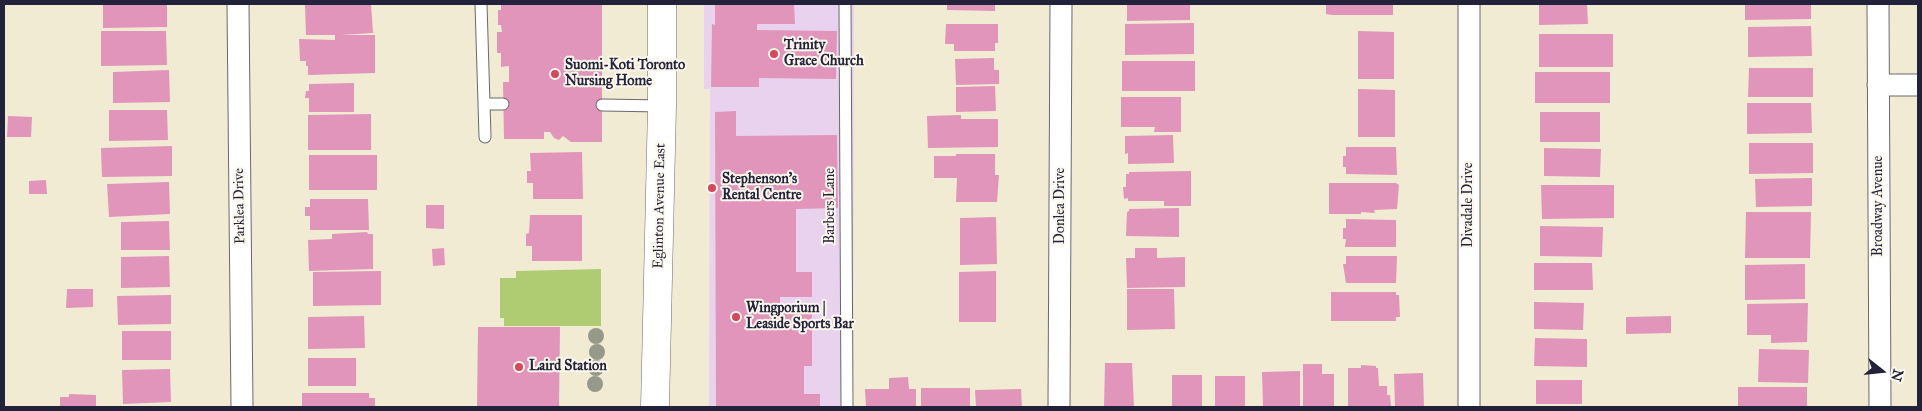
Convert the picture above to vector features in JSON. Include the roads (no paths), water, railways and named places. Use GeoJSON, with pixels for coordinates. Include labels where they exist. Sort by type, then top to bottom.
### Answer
{"type":"FeatureCollection","features":[{"type":"Feature","properties":{"kind":"main road","name":"Eglinton Avenue East"},"geometry":{"type":"LineString","coordinates":[[656,407],[662,106],[662,4]]}},
{"type":"Feature","properties":{"kind":"street","name":"Parklea Drive"},"geometry":{"type":"LineString","coordinates":[[238,4],[242,407]]}},
{"type":"Feature","properties":{"kind":"street","name":"Donlea Drive"},"geometry":{"type":"LineString","coordinates":[[1059,407],[1061,4]]}},
{"type":"Feature","properties":{"kind":"street","name":"Divadale Drive"},"geometry":{"type":"LineString","coordinates":[[1469,4],[1469,407]]}},
{"type":"Feature","properties":{"kind":"street","name":"Broadway Avenue"},"geometry":{"type":"LineString","coordinates":[[1878,4],[1880,407]]}},
{"type":"Feature","properties":{"kind":"street"},"geometry":{"type":"LineString","coordinates":[[1878,85],[1918,85]]}},
{"type":"Feature","properties":{"kind":"lane"},"geometry":{"type":"LineString","coordinates":[[481,4],[485,137]]}},
{"type":"Feature","properties":{"kind":"lane","name":"Barbers Lane"},"geometry":{"type":"LineString","coordinates":[[844,4],[848,407]]}},
{"type":"Feature","properties":{"kind":"lane"},"geometry":{"type":"LineString","coordinates":[[484,104],[503,104]]}},
{"type":"Feature","properties":{"kind":"lane"},"geometry":{"type":"LineString","coordinates":[[602,105],[662,106]]}},
{"type":"Feature","properties":{"kind":"place","name":"Trinity Grace Church"},"geometry":{"type":"Point","coordinates":[774,54]}},
{"type":"Feature","properties":{"kind":"place","name":"Suomi-Koti Toronto Nursing Home"},"geometry":{"type":"Point","coordinates":[555,74]}},
{"type":"Feature","properties":{"kind":"place","name":"Stephenson's Rental Centre"},"geometry":{"type":"Point","coordinates":[712,188]}},
{"type":"Feature","properties":{"kind":"place","name":"Wingporium | Leaside Sports Bar"},"geometry":{"type":"Point","coordinates":[736,317]}},
{"type":"Feature","properties":{"kind":"place","name":"Laird Station"},"geometry":{"type":"Point","coordinates":[519,367]}}]}
